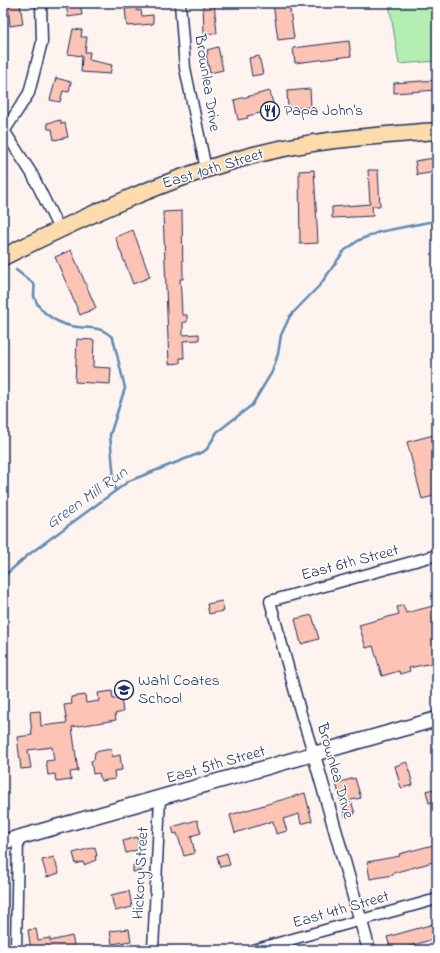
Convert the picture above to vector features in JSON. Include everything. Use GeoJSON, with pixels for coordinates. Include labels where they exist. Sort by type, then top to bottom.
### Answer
{"type":"FeatureCollection","features":[{"type":"Feature","properties":{"kind":"main road","name":"East 10th Street"},"geometry":{"type":"LineString","coordinates":[[3,257],[59,229],[152,189],[206,168],[256,154],[322,142],[437,131]]}},
{"type":"Feature","properties":{"kind":"main road","name":"East 5th Street"},"geometry":{"type":"LineString","coordinates":[[3,842],[437,719]]}},
{"type":"Feature","properties":{"kind":"street"},"geometry":{"type":"LineString","coordinates":[[41,3],[42,42],[30,93],[4,129],[32,174],[59,229]]}},
{"type":"Feature","properties":{"kind":"street","name":"Brownlea Drive"},"geometry":{"type":"LineString","coordinates":[[180,3],[185,68],[206,168]]}},
{"type":"Feature","properties":{"kind":"street","name":"East 6th Street"},"geometry":{"type":"LineString","coordinates":[[270,601],[437,555]]}},
{"type":"Feature","properties":{"kind":"street","name":"Brownlea Drive"},"geometry":{"type":"LineString","coordinates":[[270,601],[369,950]]}},
{"type":"Feature","properties":{"kind":"street","name":"Hickory Street"},"geometry":{"type":"LineString","coordinates":[[153,950],[160,798]]}},
{"type":"Feature","properties":{"kind":"street"},"geometry":{"type":"LineString","coordinates":[[16,950],[18,838]]}},
{"type":"Feature","properties":{"kind":"street","name":"East 4th Street"},"geometry":{"type":"LineString","coordinates":[[253,950],[437,899]]}},
{"type":"Feature","properties":{"kind":"green space"},"geometry":{"type":"Polygon","coordinates":[[[389,3],[437,3],[437,61],[399,64],[389,3]]]}},
{"type":"Feature","properties":{"kind":"building"},"geometry":{"type":"Polygon","coordinates":[[[8,3],[20,3],[23,24],[10,26],[8,3]]]}},
{"type":"Feature","properties":{"kind":"building"},"geometry":{"type":"Polygon","coordinates":[[[66,3],[80,3],[82,15],[68,17],[66,3]]]}},
{"type":"Feature","properties":{"kind":"building"},"geometry":{"type":"Polygon","coordinates":[[[203,3],[214,3],[217,33],[204,34],[203,3]]]}},
{"type":"Feature","properties":{"kind":"building"},"geometry":{"type":"Polygon","coordinates":[[[273,3],[289,3],[294,38],[278,40],[273,3]]]}},
{"type":"Feature","properties":{"kind":"building"},"geometry":{"type":"Polygon","coordinates":[[[137,7],[137,11],[141,10],[142,16],[153,15],[153,24],[127,26],[125,9],[137,7]]]}},
{"type":"Feature","properties":{"kind":"building"},"geometry":{"type":"Polygon","coordinates":[[[73,29],[82,30],[81,37],[87,37],[85,52],[90,52],[89,60],[112,65],[110,74],[81,72],[82,56],[68,54],[73,29]]]}},
{"type":"Feature","properties":{"kind":"building"},"geometry":{"type":"Polygon","coordinates":[[[349,41],[351,56],[295,63],[293,48],[349,41]]]}},
{"type":"Feature","properties":{"kind":"building"},"geometry":{"type":"Polygon","coordinates":[[[218,47],[223,70],[210,73],[206,55],[208,54],[207,50],[218,47]]]}},
{"type":"Feature","properties":{"kind":"building"},"geometry":{"type":"Polygon","coordinates":[[[259,56],[263,74],[252,76],[249,58],[259,56]]]}},
{"type":"Feature","properties":{"kind":"building"},"geometry":{"type":"Polygon","coordinates":[[[56,78],[71,82],[69,92],[63,91],[60,102],[50,100],[56,78]]]}},
{"type":"Feature","properties":{"kind":"building"},"geometry":{"type":"Polygon","coordinates":[[[437,80],[437,90],[394,93],[394,83],[437,80]]]}},
{"type":"Feature","properties":{"kind":"building"},"geometry":{"type":"Polygon","coordinates":[[[310,89],[311,107],[288,109],[287,91],[310,89]]]}},
{"type":"Feature","properties":{"kind":"building"},"geometry":{"type":"Polygon","coordinates":[[[270,91],[275,112],[266,114],[265,112],[247,116],[248,118],[238,120],[234,100],[270,91]]]}},
{"type":"Feature","properties":{"kind":"building"},"geometry":{"type":"Polygon","coordinates":[[[61,120],[61,124],[65,123],[68,137],[54,140],[52,129],[48,129],[47,123],[61,120]]]}},
{"type":"Feature","properties":{"kind":"building"},"geometry":{"type":"Polygon","coordinates":[[[434,158],[436,172],[417,175],[415,161],[434,158]]]}},
{"type":"Feature","properties":{"kind":"building"},"geometry":{"type":"Polygon","coordinates":[[[314,170],[318,243],[300,244],[299,171],[314,170]]]}},
{"type":"Feature","properties":{"kind":"building"},"geometry":{"type":"Polygon","coordinates":[[[368,170],[378,170],[380,206],[372,206],[373,216],[332,218],[332,207],[370,204],[368,170]]]}},
{"type":"Feature","properties":{"kind":"building"},"geometry":{"type":"Polygon","coordinates":[[[182,211],[183,279],[180,279],[182,315],[187,315],[187,322],[183,322],[183,335],[199,334],[199,340],[183,341],[184,358],[180,358],[180,363],[169,364],[163,212],[182,211]]]}},
{"type":"Feature","properties":{"kind":"building"},"geometry":{"type":"Polygon","coordinates":[[[133,230],[150,277],[133,284],[115,237],[133,230]]]}},
{"type":"Feature","properties":{"kind":"building"},"geometry":{"type":"Polygon","coordinates":[[[71,250],[96,308],[80,315],[55,257],[71,250]]]}},
{"type":"Feature","properties":{"kind":"building"},"geometry":{"type":"Polygon","coordinates":[[[77,339],[94,340],[93,367],[111,368],[110,384],[75,382],[77,339]]]}},
{"type":"Feature","properties":{"kind":"building"},"geometry":{"type":"Polygon","coordinates":[[[437,434],[437,495],[422,499],[407,442],[437,434]]]}},
{"type":"Feature","properties":{"kind":"building"},"geometry":{"type":"Polygon","coordinates":[[[222,601],[224,611],[209,614],[207,604],[222,601]]]}},
{"type":"Feature","properties":{"kind":"building"},"geometry":{"type":"Polygon","coordinates":[[[403,605],[406,613],[433,606],[437,620],[437,662],[409,668],[410,671],[400,674],[399,671],[382,676],[373,646],[366,648],[359,625],[399,614],[397,607],[403,605]]]}},
{"type":"Feature","properties":{"kind":"building"},"geometry":{"type":"Polygon","coordinates":[[[312,615],[319,639],[301,644],[295,619],[312,615]]]}},
{"type":"Feature","properties":{"kind":"building"},"geometry":{"type":"Polygon","coordinates":[[[112,691],[113,699],[121,698],[123,712],[115,714],[116,720],[72,727],[78,771],[70,772],[71,780],[56,782],[55,774],[48,775],[46,761],[54,760],[52,747],[28,750],[31,768],[21,769],[17,737],[32,735],[30,712],[40,711],[41,726],[67,723],[64,705],[72,704],[71,697],[85,695],[86,703],[99,701],[98,693],[112,691]]]}},
{"type":"Feature","properties":{"kind":"building"},"geometry":{"type":"Polygon","coordinates":[[[111,749],[112,757],[120,755],[122,770],[114,771],[115,779],[101,781],[99,773],[93,774],[91,761],[94,760],[95,752],[111,749]]]}},
{"type":"Feature","properties":{"kind":"building"},"geometry":{"type":"Polygon","coordinates":[[[407,762],[413,785],[401,788],[395,766],[407,762]]]}},
{"type":"Feature","properties":{"kind":"building"},"geometry":{"type":"Polygon","coordinates":[[[355,778],[361,798],[351,800],[355,814],[345,817],[336,783],[355,778]]]}},
{"type":"Feature","properties":{"kind":"building"},"geometry":{"type":"Polygon","coordinates":[[[437,788],[437,801],[429,803],[426,791],[437,788]]]}},
{"type":"Feature","properties":{"kind":"building"},"geometry":{"type":"Polygon","coordinates":[[[305,793],[312,821],[301,824],[299,814],[283,819],[287,831],[276,834],[273,821],[235,833],[230,815],[305,793]]]}},
{"type":"Feature","properties":{"kind":"building"},"geometry":{"type":"Polygon","coordinates":[[[197,820],[201,833],[191,836],[195,853],[184,856],[177,833],[174,834],[172,827],[197,820]]]}},
{"type":"Feature","properties":{"kind":"building"},"geometry":{"type":"Polygon","coordinates":[[[137,837],[140,849],[126,853],[123,841],[137,837]]]}},
{"type":"Feature","properties":{"kind":"building"},"geometry":{"type":"Polygon","coordinates":[[[437,844],[437,861],[393,873],[393,875],[370,879],[367,862],[400,856],[399,854],[437,844]]]}},
{"type":"Feature","properties":{"kind":"building"},"geometry":{"type":"Polygon","coordinates":[[[95,847],[97,856],[95,856],[96,860],[84,865],[83,862],[76,864],[73,853],[95,847]]]}},
{"type":"Feature","properties":{"kind":"building"},"geometry":{"type":"Polygon","coordinates":[[[227,853],[230,865],[220,867],[217,856],[227,853]]]}},
{"type":"Feature","properties":{"kind":"building"},"geometry":{"type":"Polygon","coordinates":[[[54,857],[59,873],[47,877],[42,860],[54,857]]]}},
{"type":"Feature","properties":{"kind":"building"},"geometry":{"type":"Polygon","coordinates":[[[141,864],[142,871],[133,872],[133,865],[141,864]]]}},
{"type":"Feature","properties":{"kind":"building"},"geometry":{"type":"Polygon","coordinates":[[[129,891],[132,907],[115,911],[111,895],[129,891]]]}},
{"type":"Feature","properties":{"kind":"building"},"geometry":{"type":"Polygon","coordinates":[[[437,923],[437,938],[397,950],[391,950],[387,937],[437,923]]]}},
{"type":"Feature","properties":{"kind":"building"},"geometry":{"type":"Polygon","coordinates":[[[36,929],[38,940],[50,938],[50,941],[72,936],[75,949],[31,950],[28,930],[36,929]]]}},
{"type":"Feature","properties":{"kind":"building"},"geometry":{"type":"Polygon","coordinates":[[[129,929],[131,941],[112,944],[110,931],[129,929]]]}},
{"type":"Feature","properties":{"kind":"waterway","name":"Green Mill Run"},"geometry":{"type":"LineString","coordinates":[[3,577],[28,555],[129,481],[203,452],[207,449],[217,432],[252,405],[272,372],[278,354],[281,335],[290,316],[320,285],[344,251],[359,240],[379,232],[429,222],[437,222]]}},
{"type":"Feature","properties":{"kind":"waterway"},"geometry":{"type":"LineString","coordinates":[[16,270],[34,284],[34,297],[38,305],[47,315],[59,322],[72,326],[100,330],[113,338],[125,388],[110,435],[115,490]]}},
{"type":"Feature","properties":{"kind":"place","name":"Papa John's"},"geometry":{"type":"Point","coordinates":[270,111]}},
{"type":"Feature","properties":{"kind":"place","name":"Wahl Coates School"},"geometry":{"type":"Point","coordinates":[124,690]}}]}
